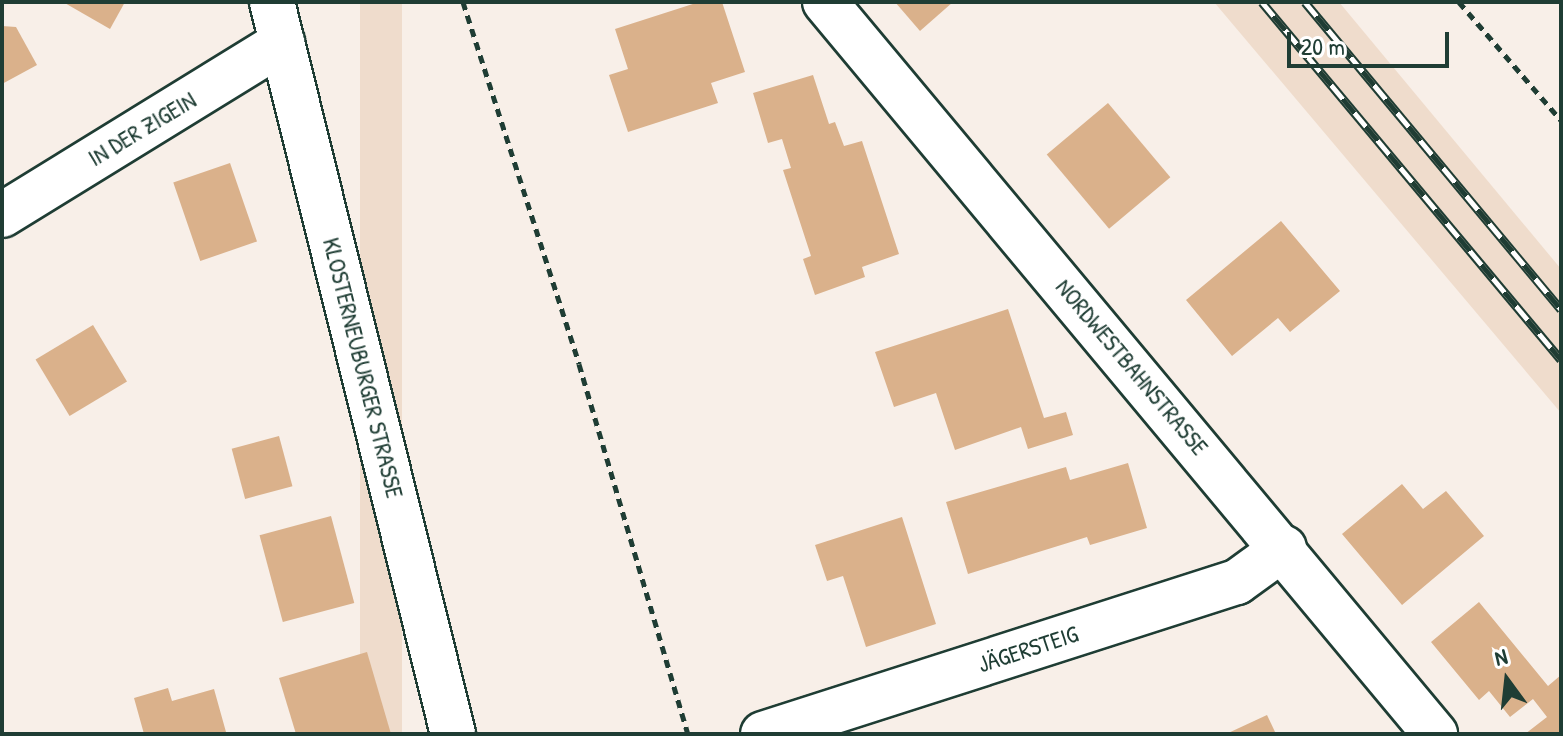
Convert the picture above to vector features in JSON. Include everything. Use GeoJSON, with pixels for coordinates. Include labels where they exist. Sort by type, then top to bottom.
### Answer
{"type":"FeatureCollection","features":[{"type":"Feature","properties":{"kind":"street","name":"NORDWESTBAHNSTRASSE"},"geometry":{"type":"LineString","coordinates":[[825,2],[1284,548],[1435,734]]}},
{"type":"Feature","properties":{"kind":"street","name":"IN DER ZIGEIN"},"geometry":{"type":"LineString","coordinates":[[2,215],[277,23]]}},
{"type":"Feature","properties":{"kind":"street","name":"KLOSTERNEUBURGER STRASSE"},"geometry":{"type":"LineString","coordinates":[[277,23],[453,734]]}},
{"type":"Feature","properties":{"kind":"street","name":"JÄGERSTEIG"},"geometry":{"type":"LineString","coordinates":[[763,734],[1237,582],[1284,548]]}},
{"type":"Feature","properties":{"kind":"path"},"geometry":{"type":"LineString","coordinates":[[463,2],[579,364],[688,734]]}},
{"type":"Feature","properties":{"kind":"path"},"geometry":{"type":"LineString","coordinates":[[1459,2],[1561,120]]}},
{"type":"Feature","properties":{"kind":"shaded area"},"geometry":{"type":"Polygon","coordinates":[[[360,2],[402,2],[402,734],[360,734],[360,2]]]}},
{"type":"Feature","properties":{"kind":"shaded area"},"geometry":{"type":"Polygon","coordinates":[[[1214,2],[1339,2],[1561,269],[1561,413],[1214,2]]]}},
{"type":"Feature","properties":{"kind":"building"},"geometry":{"type":"Polygon","coordinates":[[[63,2],[125,2],[110,29],[63,2]]]}},
{"type":"Feature","properties":{"kind":"building"},"geometry":{"type":"Polygon","coordinates":[[[699,2],[722,2],[745,72],[711,83],[718,103],[628,132],[609,75],[628,69],[615,29],[699,2]]]}},
{"type":"Feature","properties":{"kind":"building"},"geometry":{"type":"Polygon","coordinates":[[[895,2],[953,2],[920,31],[895,2]]]}},
{"type":"Feature","properties":{"kind":"building"},"geometry":{"type":"Polygon","coordinates":[[[2,26],[16,27],[37,65],[2,84],[2,26]]]}},
{"type":"Feature","properties":{"kind":"building"},"geometry":{"type":"Polygon","coordinates":[[[813,75],[829,124],[835,122],[844,146],[862,141],[899,254],[862,267],[865,277],[815,295],[803,259],[811,256],[783,170],[791,168],[782,139],[768,143],[753,93],[813,75]]]}},
{"type":"Feature","properties":{"kind":"building"},"geometry":{"type":"Polygon","coordinates":[[[1108,103],[1170,177],[1109,229],[1047,154],[1108,103]]]}},
{"type":"Feature","properties":{"kind":"building"},"geometry":{"type":"Polygon","coordinates":[[[230,163],[257,241],[200,261],[173,183],[230,163]]]}},
{"type":"Feature","properties":{"kind":"building"},"geometry":{"type":"Polygon","coordinates":[[[1281,221],[1340,291],[1290,332],[1278,318],[1232,356],[1186,300],[1281,221]]]}},
{"type":"Feature","properties":{"kind":"building"},"geometry":{"type":"Polygon","coordinates":[[[1008,309],[1044,418],[1066,412],[1073,435],[1028,449],[1021,427],[955,450],[936,393],[894,407],[875,352],[1008,309]]]}},
{"type":"Feature","properties":{"kind":"building"},"geometry":{"type":"Polygon","coordinates":[[[93,325],[127,382],[70,416],[36,360],[93,325]]]}},
{"type":"Feature","properties":{"kind":"building"},"geometry":{"type":"Polygon","coordinates":[[[279,436],[292,486],[245,499],[232,449],[279,436]]]}},
{"type":"Feature","properties":{"kind":"building"},"geometry":{"type":"Polygon","coordinates":[[[1128,463],[1147,528],[1090,545],[1087,537],[968,574],[946,502],[1066,467],[1070,480],[1128,463]]]}},
{"type":"Feature","properties":{"kind":"building"},"geometry":{"type":"Polygon","coordinates":[[[1402,484],[1423,509],[1446,491],[1484,536],[1402,605],[1342,534],[1402,484]]]}},
{"type":"Feature","properties":{"kind":"building"},"geometry":{"type":"Polygon","coordinates":[[[331,516],[354,603],[283,622],[260,535],[331,516]]]}},
{"type":"Feature","properties":{"kind":"building"},"geometry":{"type":"Polygon","coordinates":[[[902,517],[936,624],[866,647],[843,576],[827,581],[815,545],[902,517]]]}},
{"type":"Feature","properties":{"kind":"building"},"geometry":{"type":"Polygon","coordinates":[[[1479,602],[1548,686],[1561,675],[1561,734],[1525,734],[1547,717],[1533,699],[1510,717],[1489,691],[1479,700],[1431,642],[1479,602]]]}},
{"type":"Feature","properties":{"kind":"building"},"geometry":{"type":"Polygon","coordinates":[[[367,652],[391,734],[296,734],[279,678],[367,652]]]}},
{"type":"Feature","properties":{"kind":"building"},"geometry":{"type":"Polygon","coordinates":[[[168,688],[172,701],[214,689],[226,732],[144,734],[134,698],[168,688]]]}},
{"type":"Feature","properties":{"kind":"building"},"geometry":{"type":"Polygon","coordinates":[[[1267,715],[1276,734],[1226,734],[1267,715]]]}},
{"type":"Feature","properties":{"kind":"railway"},"geometry":{"type":"LineString","coordinates":[[1262,2],[1561,360]]}},
{"type":"Feature","properties":{"kind":"railway"},"geometry":{"type":"LineString","coordinates":[[1305,2],[1561,309]]}}]}
